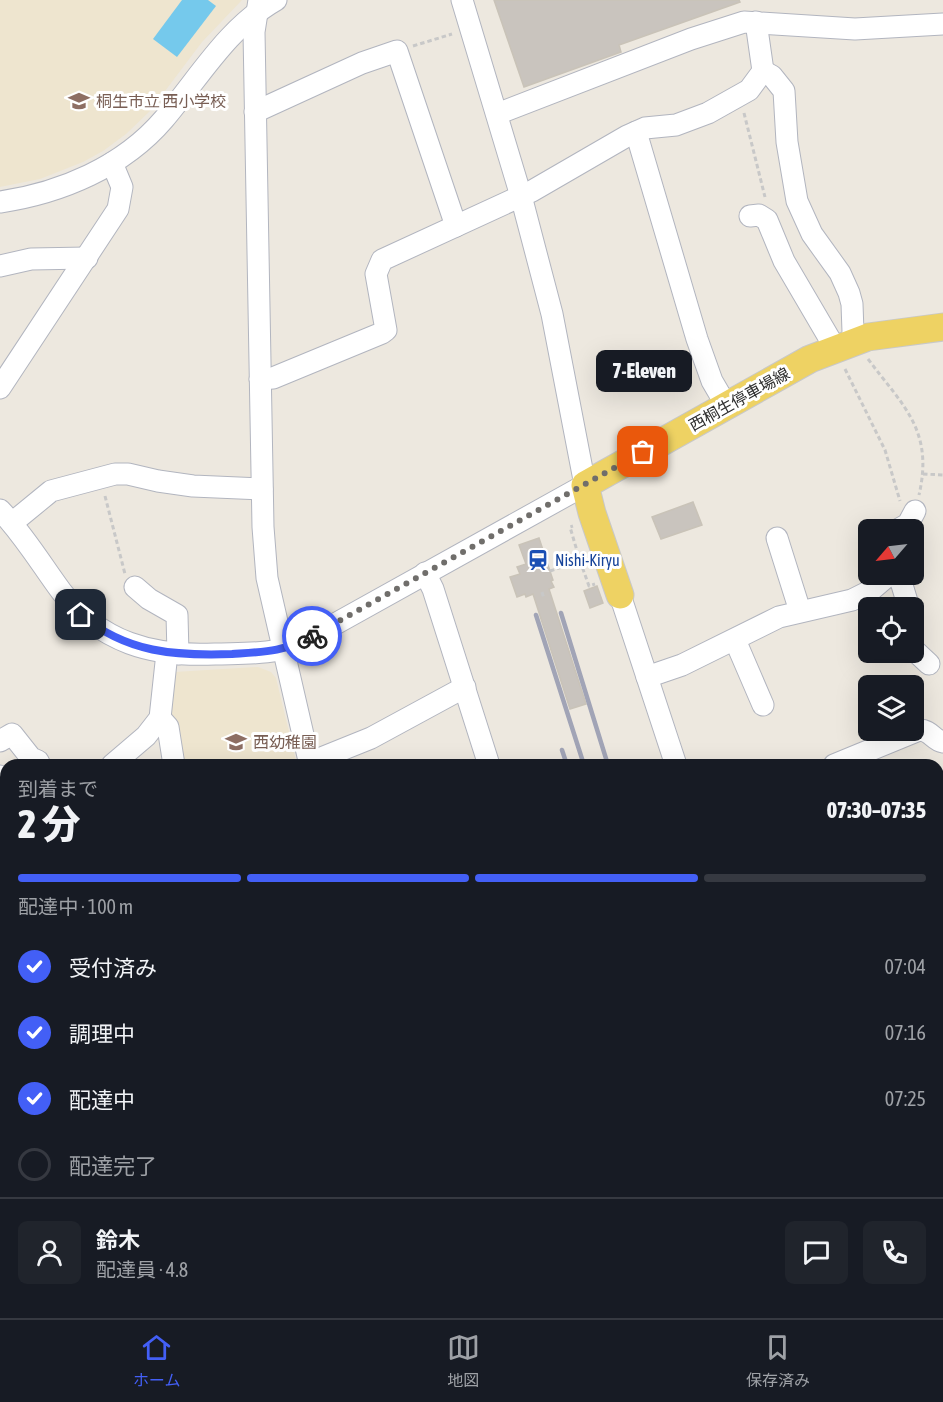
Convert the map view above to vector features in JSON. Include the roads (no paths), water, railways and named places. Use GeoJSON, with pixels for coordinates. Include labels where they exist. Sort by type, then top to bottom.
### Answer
{"type":"FeatureCollection","features":[{"type":"Feature","properties":{"kind":"main road","name":"西桐生停車場線"},"geometry":{"type":"LineString","coordinates":[[585,485],[810,359],[849,350],[888,333],[943,327]]}},
{"type":"Feature","properties":{"kind":"main road"},"geometry":{"type":"LineString","coordinates":[[585,485],[592,513],[620,595]]}},
{"type":"Feature","properties":{"kind":"street"},"geometry":{"type":"LineString","coordinates":[[0,202],[33,197],[76,182],[136,147],[157,127],[209,61],[258,6],[276,0]]}},
{"type":"Feature","properties":{"kind":"street"},"geometry":{"type":"LineString","coordinates":[[262,489],[193,486],[121,473],[51,491],[6,517],[81,615],[112,636],[148,649],[204,655],[283,650],[301,643],[585,485],[552,314],[521,196],[462,0]]}},
{"type":"Feature","properties":{"kind":"street"},"geometry":{"type":"LineString","coordinates":[[258,6],[254,32],[255,112],[262,489],[267,578],[308,759]]}},
{"type":"Feature","properties":{"kind":"street"},"geometry":{"type":"LineString","coordinates":[[497,114],[732,25],[756,22],[855,29],[943,24]]}},
{"type":"Feature","properties":{"kind":"street"},"geometry":{"type":"LineString","coordinates":[[260,379],[273,378],[386,330],[387,325],[376,274],[381,260],[521,196],[636,132],[645,128],[676,125],[696,119],[749,90],[763,71],[756,22]]}},
{"type":"Feature","properties":{"kind":"street"},"geometry":{"type":"LineString","coordinates":[[255,112],[362,63],[397,51],[456,226]]}},
{"type":"Feature","properties":{"kind":"street"},"geometry":{"type":"LineString","coordinates":[[763,71],[772,76],[784,91],[787,142],[797,201],[812,234],[840,273],[849,293],[852,304],[849,350]]}},
{"type":"Feature","properties":{"kind":"street"},"geometry":{"type":"LineString","coordinates":[[636,132],[697,339],[712,381],[726,405]]}},
{"type":"Feature","properties":{"kind":"street"},"geometry":{"type":"LineString","coordinates":[[0,388],[118,208],[122,187],[112,163]]}},
{"type":"Feature","properties":{"kind":"street"},"geometry":{"type":"LineString","coordinates":[[758,218],[784,261],[849,350]]}},
{"type":"Feature","properties":{"kind":"street"},"geometry":{"type":"LineString","coordinates":[[0,266],[31,259],[87,258]]}},
{"type":"Feature","properties":{"kind":"street"},"geometry":{"type":"LineString","coordinates":[[777,538],[800,611]]}},
{"type":"Feature","properties":{"kind":"street"},"geometry":{"type":"LineString","coordinates":[[425,573],[433,589],[487,759]]}},
{"type":"Feature","properties":{"kind":"street"},"geometry":{"type":"LineString","coordinates":[[647,678],[682,665],[779,617],[852,600],[879,585]]}},
{"type":"Feature","properties":{"kind":"street"},"geometry":{"type":"LineString","coordinates":[[119,759],[146,736],[160,718],[177,615],[149,599],[135,587]]}},
{"type":"Feature","properties":{"kind":"street"},"geometry":{"type":"LineString","coordinates":[[620,595],[674,759]]}},
{"type":"Feature","properties":{"kind":"street"},"geometry":{"type":"LineString","coordinates":[[735,640],[763,705]]}},
{"type":"Feature","properties":{"kind":"street"},"geometry":{"type":"LineString","coordinates":[[321,759],[371,738],[465,687]]}},
{"type":"Feature","properties":{"kind":"street"},"geometry":{"type":"LineString","coordinates":[[160,718],[168,727],[173,759]]}},
{"type":"Feature","properties":{"kind":"street"},"geometry":{"type":"LineString","coordinates":[[849,759],[920,730],[926,730],[938,741],[943,742]]}},
{"type":"Feature","properties":{"kind":"street"},"geometry":{"type":"LineString","coordinates":[[0,741],[12,734],[29,759]]}},
{"type":"Feature","properties":{"kind":"water"},"geometry":{"type":"Polygon","coordinates":[[[182,0],[208,0],[216,6],[177,57],[153,39],[182,0]]]}},
{"type":"Feature","properties":{"kind":"railway"},"geometry":{"type":"LineString","coordinates":[[561,613],[606,759]]}},
{"type":"Feature","properties":{"kind":"railway"},"geometry":{"type":"LineString","coordinates":[[536,615],[582,759]]}},
{"type":"Feature","properties":{"kind":"railway"},"geometry":{"type":"LineString","coordinates":[[562,750],[565,759]]}},
{"type":"Feature","properties":{"kind":"place","name":"桐生市立 西小学校"},"geometry":{"type":"Point","coordinates":[79,101]}},
{"type":"Feature","properties":{"kind":"place","name":"7-Eleven"},"geometry":{"type":"Point","coordinates":[643,452]}},
{"type":"Feature","properties":{"kind":"place","name":"Nishi-Kiryu"},"geometry":{"type":"Point","coordinates":[538,560]}},
{"type":"Feature","properties":{"kind":"place","name":"西幼稚園"},"geometry":{"type":"Point","coordinates":[236,742]}}]}
